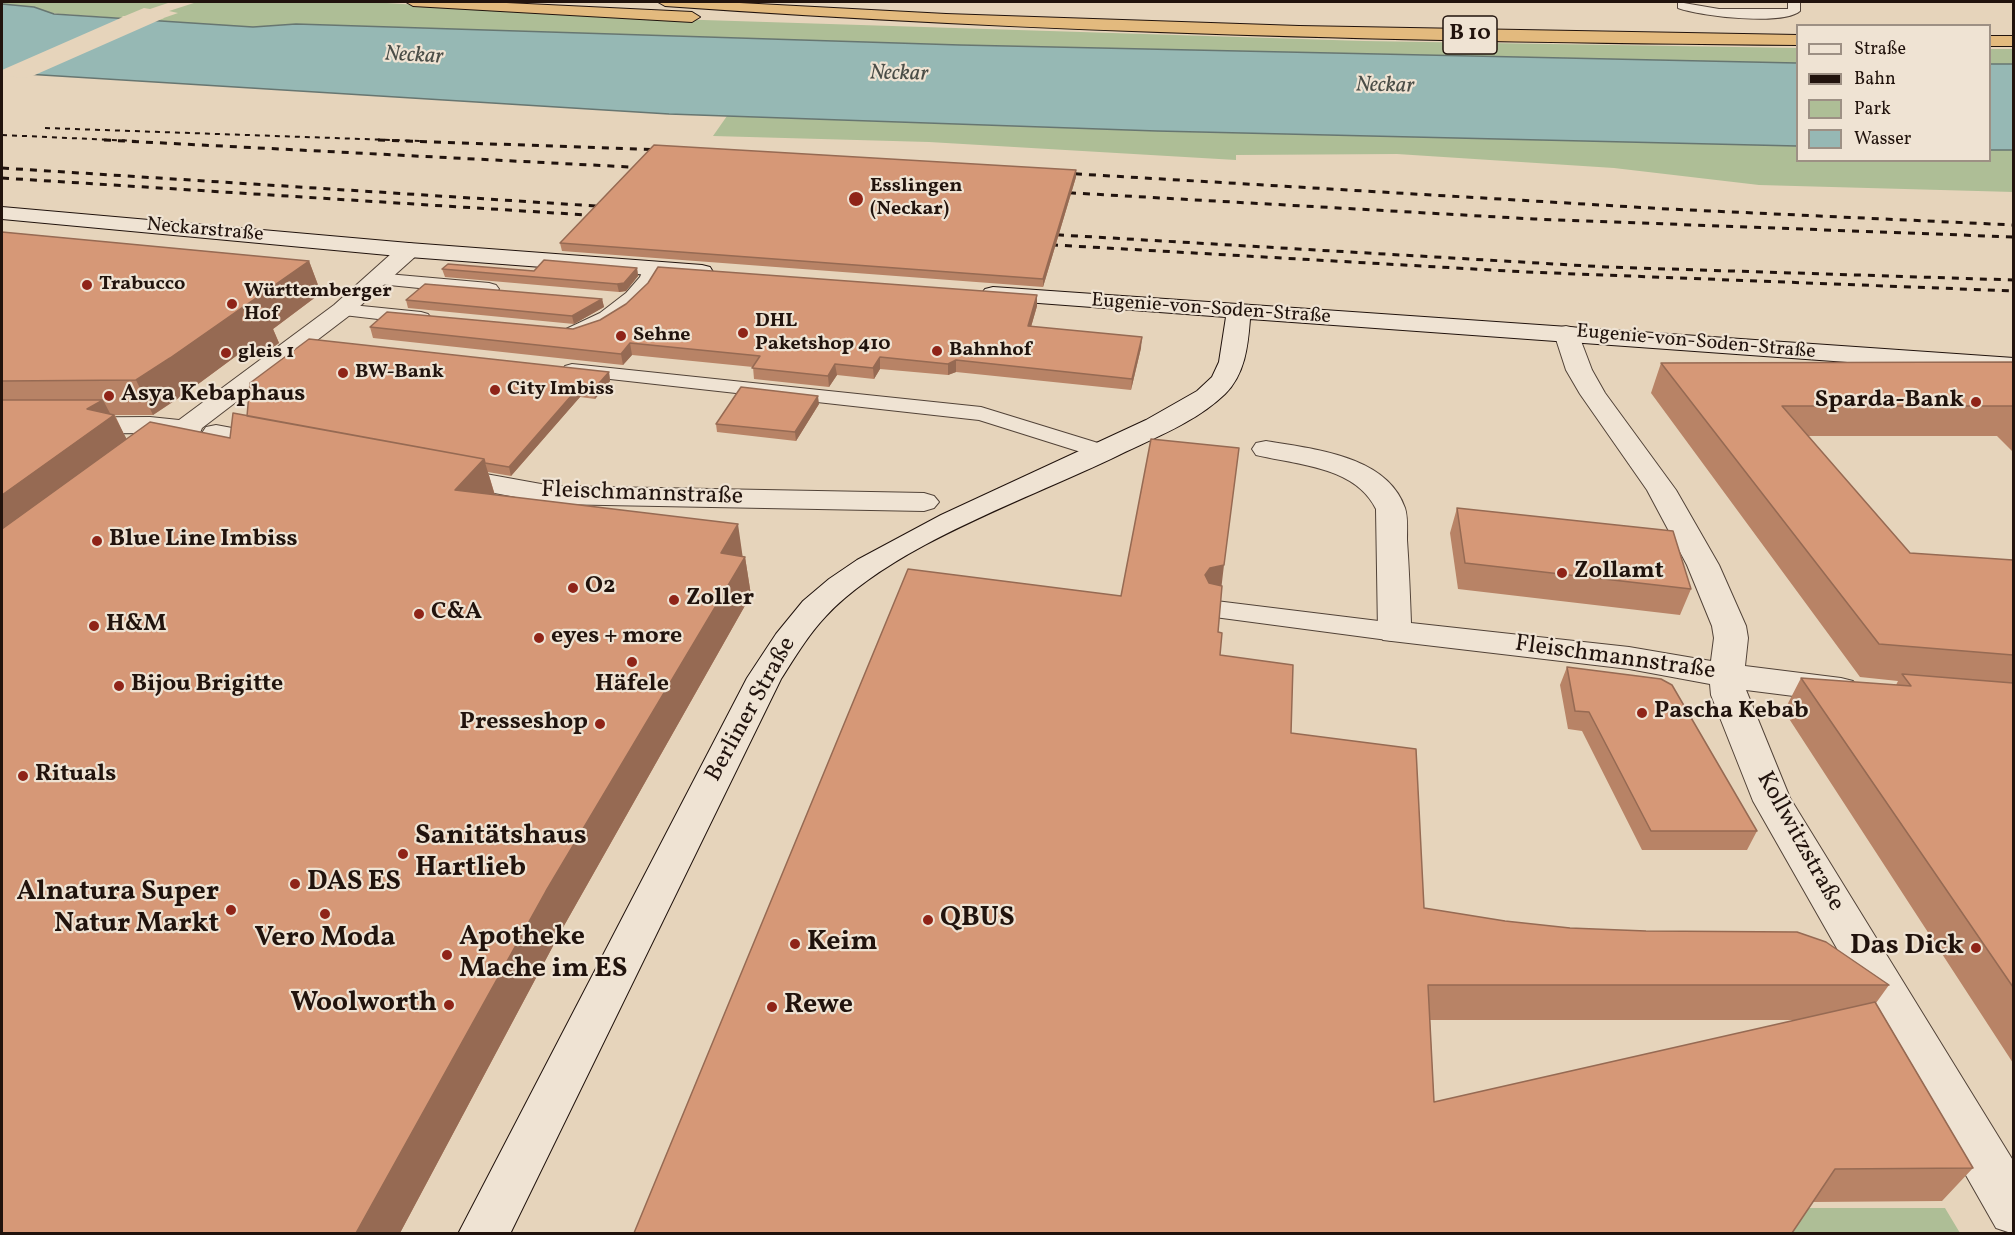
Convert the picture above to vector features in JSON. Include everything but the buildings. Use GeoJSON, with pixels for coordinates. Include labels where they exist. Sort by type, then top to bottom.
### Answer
{"type":"FeatureCollection","features":[{"type":"Feature","properties":{"kind":"highway"},"geometry":{"type":"LineString","coordinates":[[413,2],[687,16],[1095,29],[1267,30]]}},
{"type":"Feature","properties":{"kind":"highway","name":"B 10"},"geometry":{"type":"LineString","coordinates":[[665,2],[926,17],[1267,30],[1796,40]]}},
{"type":"Feature","properties":{"kind":"highway","name":"B 10"},"geometry":{"type":"LineString","coordinates":[[909,2],[1150,14],[1349,20],[1796,27]]}},
{"type":"Feature","properties":{"kind":"highway"},"geometry":{"type":"LineString","coordinates":[[1278,15],[1349,20]]}},
{"type":"Feature","properties":{"kind":"highway"},"geometry":{"type":"LineString","coordinates":[[1991,28],[2013,28]]}},
{"type":"Feature","properties":{"kind":"highway"},"geometry":{"type":"LineString","coordinates":[[1991,41],[2013,42]]}},
{"type":"Feature","properties":{"kind":"main road","name":"Neckarstraße"},"geometry":{"type":"LineString","coordinates":[[2,213],[409,250]]}},
{"type":"Feature","properties":{"kind":"main road"},"geometry":{"type":"LineString","coordinates":[[158,449],[185,428],[316,340],[360,294],[409,250],[723,273]]}},
{"type":"Feature","properties":{"kind":"main road","name":"Eugenie-von-Soden-Straße"},"geometry":{"type":"LineString","coordinates":[[969,292],[1566,333],[1902,360],[2013,366]]}},
{"type":"Feature","properties":{"kind":"main road","name":"Berliner Straße"},"geometry":{"type":"LineString","coordinates":[[483,1233],[759,688],[790,638],[815,608],[837,588],[901,547],[1103,452],[1192,405],[1216,388],[1227,373],[1232,360],[1238,312]]}},
{"type":"Feature","properties":{"kind":"main road","name":"Kollwitzstraße"},"geometry":{"type":"LineString","coordinates":[[1566,333],[1579,370],[1671,505],[1703,565],[1730,632],[1727,675],[1729,695],[1772,801],[2013,1210]]}},
{"type":"Feature","properties":{"kind":"main road"},"geometry":{"type":"LineString","coordinates":[[2,426],[150,425],[185,428],[307,450]]}},
{"type":"Feature","properties":{"kind":"main road"},"geometry":{"type":"LineString","coordinates":[[1266,448],[1344,468],[1368,480],[1384,494],[1391,509],[1395,632]]}},
{"type":"Feature","properties":{"kind":"main road","name":"Fleischmannstraße"},"geometry":{"type":"LineString","coordinates":[[422,471],[552,495],[924,502]]}},
{"type":"Feature","properties":{"kind":"main road","name":"Fleischmannstraße"},"geometry":{"type":"LineString","coordinates":[[1395,632],[1629,658],[1779,684],[1873,693]]}},
{"type":"Feature","properties":{"kind":"lane"},"geometry":{"type":"LineString","coordinates":[[1764,14],[1777,11],[1778,2]]}},
{"type":"Feature","properties":{"kind":"lane"},"geometry":{"type":"LineString","coordinates":[[1682,5],[1688,9],[1709,13],[1764,14],[1793,12],[1794,2]]}},
{"type":"Feature","properties":{"kind":"lane"},"geometry":{"type":"LineString","coordinates":[[553,331],[581,331],[605,305],[633,298],[649,279],[652,268]]}},
{"type":"Feature","properties":{"kind":"lane"},"geometry":{"type":"LineString","coordinates":[[360,294],[511,291]]}},
{"type":"Feature","properties":{"kind":"lane"},"geometry":{"type":"LineString","coordinates":[[360,294],[494,308]]}},
{"type":"Feature","properties":{"kind":"lane"},"geometry":{"type":"LineString","coordinates":[[360,294],[443,321]]}},
{"type":"Feature","properties":{"kind":"lane"},"geometry":{"type":"LineString","coordinates":[[571,315],[602,315],[605,305]]}},
{"type":"Feature","properties":{"kind":"lane"},"geometry":{"type":"LineString","coordinates":[[553,368],[963,411],[981,414],[1103,452]]}},
{"type":"Feature","properties":{"kind":"lane","name":"Fleischmannstraße"},"geometry":{"type":"LineString","coordinates":[[1216,610],[1395,632]]}},
{"type":"Feature","properties":{"kind":"green space"},"geometry":{"type":"Polygon","coordinates":[[[2,2],[171,2],[150,9],[144,8],[120,18],[49,13],[34,7],[2,4],[2,2]]]}},
{"type":"Feature","properties":{"kind":"green space"},"geometry":{"type":"Polygon","coordinates":[[[197,2],[371,2],[609,17],[1364,41],[1796,48],[1796,63],[960,45],[296,24],[253,27],[155,21],[178,13],[169,11],[197,2]]]}},
{"type":"Feature","properties":{"kind":"green space"},"geometry":{"type":"Polygon","coordinates":[[[1991,49],[2013,49],[2013,64],[1991,64],[1991,49]]]}},
{"type":"Feature","properties":{"kind":"green space"},"geometry":{"type":"Polygon","coordinates":[[[727,116],[1157,131],[1796,146],[1796,162],[1991,162],[1991,150],[2013,150],[2014,192],[1759,185],[1614,168],[1397,154],[1236,155],[1236,160],[929,142],[713,136],[727,116]]]}},
{"type":"Feature","properties":{"kind":"green space"},"geometry":{"type":"Polygon","coordinates":[[[1782,1208],[1945,1208],[1960,1233],[1794,1233],[1782,1208]]]}},
{"type":"Feature","properties":{"kind":"water","name":"Neckar"},"geometry":{"type":"Polygon","coordinates":[[[2,4],[34,7],[54,14],[253,27],[296,24],[960,45],[1796,63],[1796,146],[1157,131],[669,114],[2,73],[2,4]]]}},
{"type":"Feature","properties":{"kind":"water"},"geometry":{"type":"Polygon","coordinates":[[[1991,64],[2013,64],[2013,150],[1991,150],[1991,64]]]}},
{"type":"Feature","properties":{"kind":"pier"},"geometry":{"type":"Polygon","coordinates":[[[122,16],[164,18],[28,78],[2,76],[2,70],[122,16]]]}},
{"type":"Feature","properties":{"kind":"railway"},"geometry":{"type":"LineString","coordinates":[[45,128],[420,141]]}},
{"type":"Feature","properties":{"kind":"railway"},"geometry":{"type":"LineString","coordinates":[[2,135],[136,141]]}},
{"type":"Feature","properties":{"kind":"railway"},"geometry":{"type":"LineString","coordinates":[[104,140],[650,168]]}},
{"type":"Feature","properties":{"kind":"railway"},"geometry":{"type":"LineString","coordinates":[[378,140],[666,150]]}},
{"type":"Feature","properties":{"kind":"railway"},"geometry":{"type":"LineString","coordinates":[[2,168],[612,207]]}},
{"type":"Feature","properties":{"kind":"railway"},"geometry":{"type":"LineString","coordinates":[[1061,173],[1668,209],[2014,225]]}},
{"type":"Feature","properties":{"kind":"railway"},"geometry":{"type":"LineString","coordinates":[[2,178],[603,216]]}},
{"type":"Feature","properties":{"kind":"railway"},"geometry":{"type":"LineString","coordinates":[[1055,192],[1534,219],[2014,237]]}},
{"type":"Feature","properties":{"kind":"railway"},"geometry":{"type":"LineString","coordinates":[[1043,234],[1606,267],[2014,280]]}},
{"type":"Feature","properties":{"kind":"railway"},"geometry":{"type":"LineString","coordinates":[[1037,244],[1526,272],[2014,291]]}},
{"type":"Feature","properties":{"kind":"place","name":"Esslingen (Neckar)"},"geometry":{"type":"Point","coordinates":[856,199]}},
{"type":"Feature","properties":{"kind":"place","name":"Trabucco"},"geometry":{"type":"Point","coordinates":[87,285]}},
{"type":"Feature","properties":{"kind":"place","name":"Württemberger Hof"},"geometry":{"type":"Point","coordinates":[232,304]}},
{"type":"Feature","properties":{"kind":"place","name":"DHL Paketshop 410"},"geometry":{"type":"Point","coordinates":[743,333]}},
{"type":"Feature","properties":{"kind":"place","name":"Sehne"},"geometry":{"type":"Point","coordinates":[621,336]}},
{"type":"Feature","properties":{"kind":"place","name":"Bahnhof"},"geometry":{"type":"Point","coordinates":[937,351]}},
{"type":"Feature","properties":{"kind":"place","name":"gleis 1"},"geometry":{"type":"Point","coordinates":[226,353]}},
{"type":"Feature","properties":{"kind":"place","name":"BW-Bank"},"geometry":{"type":"Point","coordinates":[343,373]}},
{"type":"Feature","properties":{"kind":"place","name":"City Imbiss"},"geometry":{"type":"Point","coordinates":[495,390]}},
{"type":"Feature","properties":{"kind":"place","name":"Asya Kebaphaus"},"geometry":{"type":"Point","coordinates":[109,396]}},
{"type":"Feature","properties":{"kind":"place","name":"Sparda-Bank"},"geometry":{"type":"Point","coordinates":[1976,402]}},
{"type":"Feature","properties":{"kind":"place","name":"Blue Line Imbiss"},"geometry":{"type":"Point","coordinates":[97,541]}},
{"type":"Feature","properties":{"kind":"place","name":"Zollamt"},"geometry":{"type":"Point","coordinates":[1562,573]}},
{"type":"Feature","properties":{"kind":"place","name":"O2"},"geometry":{"type":"Point","coordinates":[573,588]}},
{"type":"Feature","properties":{"kind":"place","name":"Zoller"},"geometry":{"type":"Point","coordinates":[674,600]}},
{"type":"Feature","properties":{"kind":"place","name":"C&A"},"geometry":{"type":"Point","coordinates":[419,614]}},
{"type":"Feature","properties":{"kind":"place","name":"H&M"},"geometry":{"type":"Point","coordinates":[94,626]}},
{"type":"Feature","properties":{"kind":"place","name":"eyes + more"},"geometry":{"type":"Point","coordinates":[539,638]}},
{"type":"Feature","properties":{"kind":"place","name":"Häfele"},"geometry":{"type":"Point","coordinates":[632,662]}},
{"type":"Feature","properties":{"kind":"place","name":"Bijou Brigitte"},"geometry":{"type":"Point","coordinates":[119,686]}},
{"type":"Feature","properties":{"kind":"place","name":"Pascha Kebab"},"geometry":{"type":"Point","coordinates":[1642,713]}},
{"type":"Feature","properties":{"kind":"place","name":"Presseshop"},"geometry":{"type":"Point","coordinates":[600,724]}},
{"type":"Feature","properties":{"kind":"place","name":"Rituals"},"geometry":{"type":"Point","coordinates":[23,776]}},
{"type":"Feature","properties":{"kind":"place","name":"Sanitätshaus Hartlieb"},"geometry":{"type":"Point","coordinates":[403,854]}},
{"type":"Feature","properties":{"kind":"place","name":"DAS ES"},"geometry":{"type":"Point","coordinates":[295,884]}},
{"type":"Feature","properties":{"kind":"place","name":"Alnatura Super Natur Markt"},"geometry":{"type":"Point","coordinates":[231,910]}},
{"type":"Feature","properties":{"kind":"place","name":"Vero Moda"},"geometry":{"type":"Point","coordinates":[325,914]}},
{"type":"Feature","properties":{"kind":"place","name":"QBUS"},"geometry":{"type":"Point","coordinates":[928,920]}},
{"type":"Feature","properties":{"kind":"place","name":"Keim"},"geometry":{"type":"Point","coordinates":[795,944]}},
{"type":"Feature","properties":{"kind":"place","name":"Das Dick"},"geometry":{"type":"Point","coordinates":[1976,948]}},
{"type":"Feature","properties":{"kind":"place","name":"Apotheke Mache im ES"},"geometry":{"type":"Point","coordinates":[447,955]}},
{"type":"Feature","properties":{"kind":"place","name":"Woolworth"},"geometry":{"type":"Point","coordinates":[449,1005]}},
{"type":"Feature","properties":{"kind":"place","name":"Rewe"},"geometry":{"type":"Point","coordinates":[772,1007]}}]}
